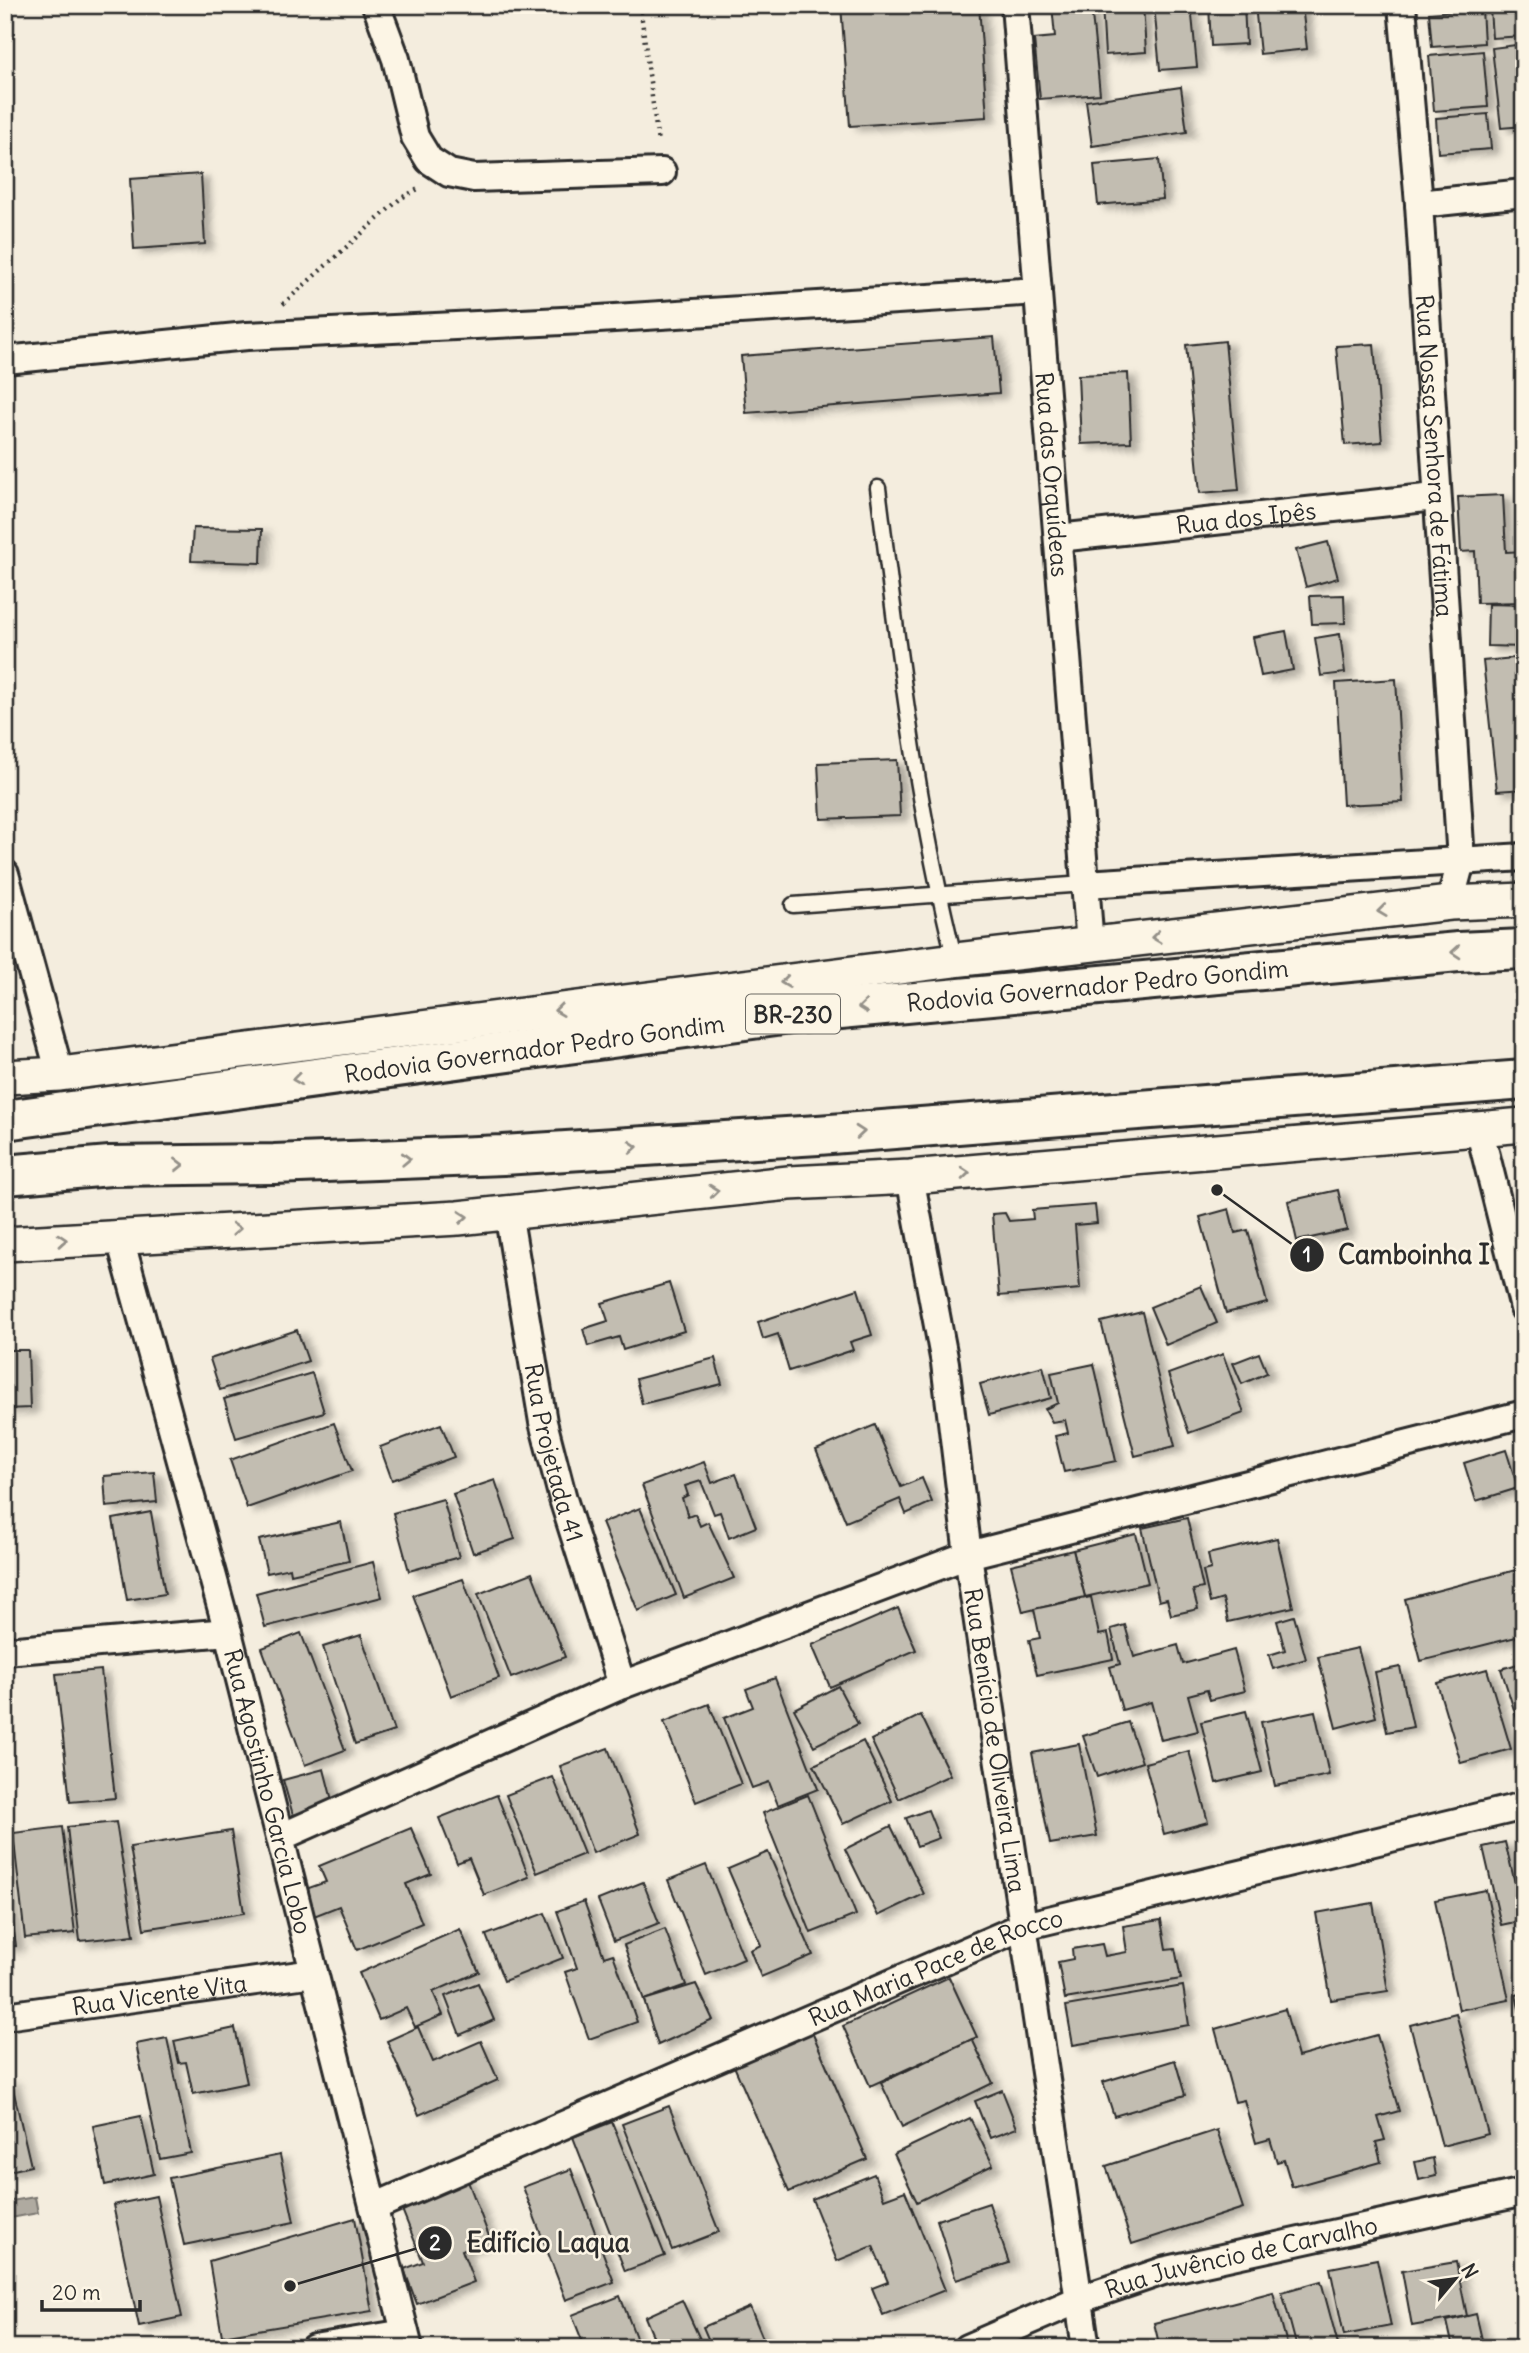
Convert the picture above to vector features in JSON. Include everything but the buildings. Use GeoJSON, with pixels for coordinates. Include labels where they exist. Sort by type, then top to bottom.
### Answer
{"type":"FeatureCollection","features":[{"type":"Feature","properties":{"kind":"highway","name":"Rodovia Governador Pedro Gondim"},"geometry":{"type":"LineString","coordinates":[[5,1120],[797,1013],[1431,954],[1524,948]]}},
{"type":"Feature","properties":{"kind":"highway"},"geometry":{"type":"LineString","coordinates":[[5,1175],[110,1166],[288,1164],[503,1155],[818,1135],[1524,1080]]}},
{"type":"Feature","properties":{"kind":"street"},"geometry":{"type":"LineString","coordinates":[[376,5],[396,60],[415,137],[429,160],[449,173],[474,178],[662,172]]}},
{"type":"Feature","properties":{"kind":"street","name":"Rua das Orquídeas"},"geometry":{"type":"LineString","coordinates":[[1014,5],[1090,945]]}},
{"type":"Feature","properties":{"kind":"street","name":"Rua Nossa Senhora de Fátima"},"geometry":{"type":"LineString","coordinates":[[1402,5],[1419,204],[1435,497],[1461,861],[1450,903]]}},
{"type":"Feature","properties":{"kind":"street"},"geometry":{"type":"LineString","coordinates":[[1419,204],[1524,193]]}},
{"type":"Feature","properties":{"kind":"street"},"geometry":{"type":"LineString","coordinates":[[5,360],[247,336],[597,320],[1038,291]]}},
{"type":"Feature","properties":{"kind":"street","name":"Rua dos Ipês"},"geometry":{"type":"LineString","coordinates":[[1058,538],[1435,497]]}},
{"type":"Feature","properties":{"kind":"street"},"geometry":{"type":"LineString","coordinates":[[1085,884],[1524,857]]}},
{"type":"Feature","properties":{"kind":"street"},"geometry":{"type":"LineString","coordinates":[[5,874],[60,1074]]}},
{"type":"Feature","properties":{"kind":"street"},"geometry":{"type":"LineString","coordinates":[[5,1077],[60,1074],[955,960],[1450,903],[1524,900]]}},
{"type":"Feature","properties":{"kind":"street"},"geometry":{"type":"LineString","coordinates":[[5,1244],[119,1235],[458,1218],[789,1183],[910,1177],[1524,1125]]}},
{"type":"Feature","properties":{"kind":"street"},"geometry":{"type":"LineString","coordinates":[[1479,1128],[1524,1308]]}},
{"type":"Feature","properties":{"kind":"street","name":"Rua Benício de Oliveira Lima"},"geometry":{"type":"LineString","coordinates":[[910,1177],[945,1363],[968,1555],[1086,2348]]}},
{"type":"Feature","properties":{"kind":"street","name":"Rua Projetada 41"},"geometry":{"type":"LineString","coordinates":[[508,1212],[543,1422],[563,1499],[622,1685]]}},
{"type":"Feature","properties":{"kind":"street","name":"Rua Agostinho Garcia Lobo"},"geometry":{"type":"LineString","coordinates":[[119,1235],[228,1632],[407,2340]]}},
{"type":"Feature","properties":{"kind":"street"},"geometry":{"type":"LineString","coordinates":[[281,1837],[622,1685],[968,1555],[1524,1414]]}},
{"type":"Feature","properties":{"kind":"street"},"geometry":{"type":"LineString","coordinates":[[5,1651],[228,1632]]}},
{"type":"Feature","properties":{"kind":"street","name":"Rua Maria Pace de Rocco"},"geometry":{"type":"LineString","coordinates":[[374,2207],[1024,1926],[1524,1806]]}},
{"type":"Feature","properties":{"kind":"street","name":"Rua Vicente Vita"},"geometry":{"type":"LineString","coordinates":[[5,2016],[314,1973]]}},
{"type":"Feature","properties":{"kind":"street","name":"Rua Juvêncio de Carvalho"},"geometry":{"type":"LineString","coordinates":[[967,2348],[1078,2300],[1163,2271],[1524,2192]]}},
{"type":"Feature","properties":{"kind":"street"},"geometry":{"type":"LineString","coordinates":[[314,2348],[407,2340]]}},
{"type":"Feature","properties":{"kind":"lane"},"geometry":{"type":"LineString","coordinates":[[878,488],[907,707],[939,895],[955,960]]}},
{"type":"Feature","properties":{"kind":"lane"},"geometry":{"type":"LineString","coordinates":[[793,905],[1085,884]]}},
{"type":"Feature","properties":{"kind":"path"},"geometry":{"type":"LineString","coordinates":[[640,5],[662,172]]}},
{"type":"Feature","properties":{"kind":"path"},"geometry":{"type":"LineString","coordinates":[[247,336],[401,198],[449,173]]}},
{"type":"Feature","properties":{"kind":"shaded area"},"geometry":{"type":"Polygon","coordinates":[[[35,2197],[38,2213],[5,2219],[5,2202],[35,2197]]]}},
{"type":"Feature","properties":{"kind":"place","name":"Camboinha I"},"geometry":{"type":"Point","coordinates":[1217,1190]}},
{"type":"Feature","properties":{"kind":"place","name":"Edifício Laqua"},"geometry":{"type":"Point","coordinates":[290,2286]}}]}
